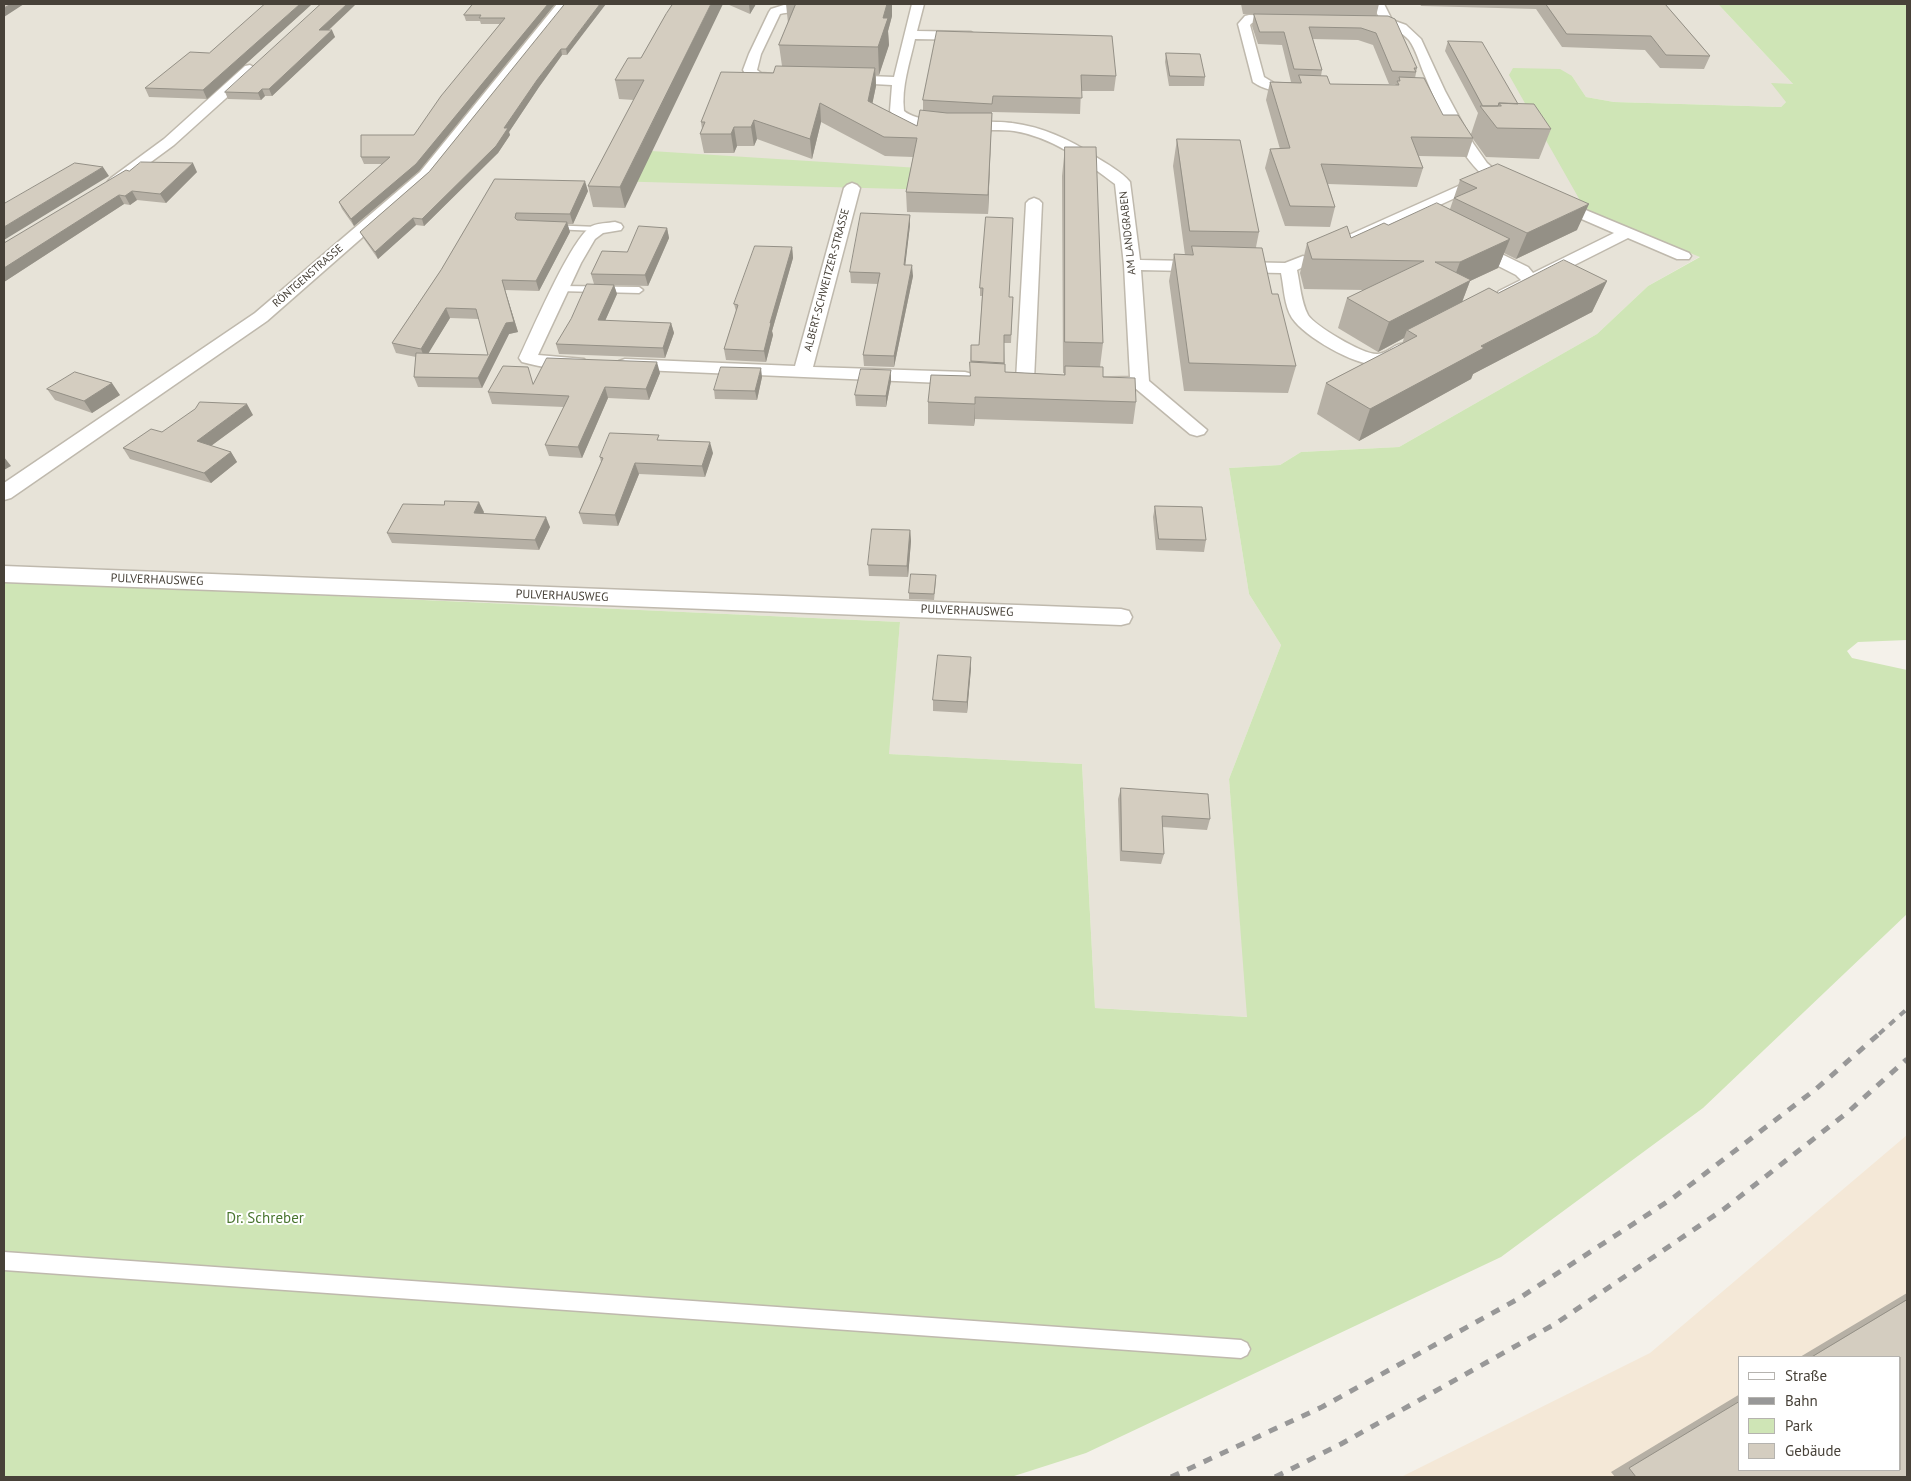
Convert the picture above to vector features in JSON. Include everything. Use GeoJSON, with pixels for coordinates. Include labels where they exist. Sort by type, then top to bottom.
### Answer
{"type":"FeatureCollection","features":[{"type":"Feature","properties":{"kind":"street","name":"RÖNTGENSTRASSE"},"geometry":{"type":"LineString","coordinates":[[4,493],[261,317],[425,175],[563,4]]}},
{"type":"Feature","properties":{"kind":"street"},"geometry":{"type":"LineString","coordinates":[[1378,4],[1387,22]]}},
{"type":"Feature","properties":{"kind":"street"},"geometry":{"type":"LineString","coordinates":[[799,79],[770,78],[752,74],[750,70],[765,32],[775,12],[780,10],[796,8],[833,9]]}},
{"type":"Feature","properties":{"kind":"street","name":"AM LANDGRABEN"},"geometry":{"type":"LineString","coordinates":[[914,8],[911,35],[900,81],[896,108],[898,113],[910,120],[934,125],[998,126],[1025,129],[1061,142],[1089,158],[1122,182],[1132,265],[1140,383]]}},
{"type":"Feature","properties":{"kind":"street"},"geometry":{"type":"LineString","coordinates":[[1298,20],[1249,19],[1244,24],[1258,79],[1262,83],[1274,87],[1312,88]]}},
{"type":"Feature","properties":{"kind":"street"},"geometry":{"type":"LineString","coordinates":[[1367,21],[1387,22],[1402,28],[1415,39],[1433,91],[1457,124],[1466,144],[1489,172],[1534,194],[1683,256]]}},
{"type":"Feature","properties":{"kind":"street"},"geometry":{"type":"LineString","coordinates":[[911,35],[980,36]]}},
{"type":"Feature","properties":{"kind":"street"},"geometry":{"type":"LineString","coordinates":[[107,186],[138,166],[195,120],[259,62]]}},
{"type":"Feature","properties":{"kind":"street"},"geometry":{"type":"LineString","coordinates":[[828,79],[900,81]]}},
{"type":"Feature","properties":{"kind":"street"},"geometry":{"type":"LineString","coordinates":[[1457,124],[1475,125]]}},
{"type":"Feature","properties":{"kind":"street"},"geometry":{"type":"LineString","coordinates":[[1340,245],[1484,181],[1489,172]]}},
{"type":"Feature","properties":{"kind":"street","name":"ALBERT-SCHWEITZER-STRASSE"},"geometry":{"type":"LineString","coordinates":[[803,371],[852,188]]}},
{"type":"Feature","properties":{"kind":"street"},"geometry":{"type":"LineString","coordinates":[[1025,380],[1034,203]]}},
{"type":"Feature","properties":{"kind":"street"},"geometry":{"type":"LineString","coordinates":[[1408,214],[1522,271],[1531,281]]}},
{"type":"Feature","properties":{"kind":"street"},"geometry":{"type":"LineString","coordinates":[[591,364],[542,362],[528,358],[573,263],[589,236],[607,228]]}},
{"type":"Feature","properties":{"kind":"street"},"geometry":{"type":"LineString","coordinates":[[1490,303],[1626,233]]}},
{"type":"Feature","properties":{"kind":"street"},"geometry":{"type":"LineString","coordinates":[[1132,265],[1288,268],[1314,256]]}},
{"type":"Feature","properties":{"kind":"street"},"geometry":{"type":"LineString","coordinates":[[1288,268],[1300,316],[1307,326],[1359,356],[1381,360],[1414,342]]}},
{"type":"Feature","properties":{"kind":"street","name":"ALBERT-SCHWEITZER-STRASSE"},"geometry":{"type":"LineString","coordinates":[[610,364],[987,379]]}},
{"type":"Feature","properties":{"kind":"street"},"geometry":{"type":"LineString","coordinates":[[1006,379],[1044,381]]}},
{"type":"Feature","properties":{"kind":"street"},"geometry":{"type":"LineString","coordinates":[[1083,382],[1140,383],[1198,430]]}},
{"type":"Feature","properties":{"kind":"street","name":"PULVERHAUSWEG"},"geometry":{"type":"LineString","coordinates":[[4,574],[1121,617]]}},
{"type":"Feature","properties":{"kind":"lane"},"geometry":{"type":"LineString","coordinates":[[542,226],[607,228]]}},
{"type":"Feature","properties":{"kind":"lane"},"geometry":{"type":"LineString","coordinates":[[561,289],[639,290]]}},
{"type":"Feature","properties":{"kind":"lane"},"geometry":{"type":"LineString","coordinates":[[4,1261],[1241,1349]]}},
{"type":"Feature","properties":{"kind":"shaded area"},"geometry":{"type":"Polygon","coordinates":[[[4,4],[1718,4],[1793,84],[1786,102],[1781,107],[1614,102],[1586,97],[1572,76],[1586,211],[1701,256],[1648,286],[1597,334],[1399,447],[1301,452],[1280,465],[1229,468],[1249,594],[1281,645],[1229,779],[1248,1017],[1095,1008],[1082,764],[888,754],[900,622],[163,588],[4,583],[4,4]]]}},
{"type":"Feature","properties":{"kind":"shaded area"},"geometry":{"type":"Polygon","coordinates":[[[1907,1135],[1907,1477],[1401,1477],[1650,1353],[1907,1135]]]}},
{"type":"Feature","properties":{"kind":"green space","name":"Dr. Schreber"},"geometry":{"type":"Polygon","coordinates":[[[1718,4],[1907,4],[1907,640],[1858,642],[1847,651],[1852,658],[1907,670],[1907,914],[1703,1108],[1501,1257],[1086,1453],[1011,1477],[4,1477],[4,583],[163,588],[900,622],[889,754],[1082,764],[1095,1008],[1247,1017],[1229,779],[1281,645],[1249,594],[1229,468],[1280,465],[1301,452],[1399,447],[1597,334],[1648,286],[1700,257],[1586,211],[1509,75],[1513,68],[1560,69],[1572,76],[1586,97],[1614,102],[1781,107],[1786,102],[1771,83],[1793,84],[1718,4]]]}},
{"type":"Feature","properties":{"kind":"green space"},"geometry":{"type":"Polygon","coordinates":[[[651,151],[935,169],[939,190],[608,181],[651,151]]]}},
{"type":"Feature","properties":{"kind":"building"},"geometry":{"type":"Polygon","coordinates":[[[265,4],[300,4],[203,90],[145,88],[190,52],[209,53],[265,4]]]}},
{"type":"Feature","properties":{"kind":"building"},"geometry":{"type":"Polygon","coordinates":[[[321,4],[347,4],[319,30],[332,30],[269,89],[262,89],[258,93],[225,92],[321,4]]]}},
{"type":"Feature","properties":{"kind":"building"},"geometry":{"type":"Polygon","coordinates":[[[473,4],[548,4],[416,164],[351,219],[339,202],[390,157],[361,157],[361,135],[414,135],[441,96],[505,18],[479,18],[481,15],[464,15],[473,4]]]}},
{"type":"Feature","properties":{"kind":"building"},"geometry":{"type":"Polygon","coordinates":[[[565,4],[600,4],[566,49],[561,49],[537,80],[504,128],[508,128],[496,146],[422,219],[413,218],[375,252],[360,232],[429,172],[565,4]]]}},
{"type":"Feature","properties":{"kind":"building"},"geometry":{"type":"Polygon","coordinates":[[[673,4],[711,4],[620,187],[588,186],[644,80],[615,80],[628,58],[641,58],[673,4]]]}},
{"type":"Feature","properties":{"kind":"building"},"geometry":{"type":"Polygon","coordinates":[[[796,4],[887,4],[883,18],[888,18],[878,47],[779,45],[796,4]]]}},
{"type":"Feature","properties":{"kind":"building"},"geometry":{"type":"Polygon","coordinates":[[[1546,4],[1665,4],[1710,56],[1666,55],[1651,36],[1567,34],[1546,4]]]}},
{"type":"Feature","properties":{"kind":"building"},"geometry":{"type":"Polygon","coordinates":[[[1254,14],[1388,16],[1395,19],[1417,68],[1414,68],[1416,72],[1392,71],[1376,33],[1361,28],[1309,27],[1322,70],[1294,69],[1284,32],[1260,32],[1254,14]]]}},
{"type":"Feature","properties":{"kind":"building"},"geometry":{"type":"Polygon","coordinates":[[[937,31],[1112,36],[1116,76],[1081,75],[1082,98],[993,96],[992,104],[923,100],[937,31]]]}},
{"type":"Feature","properties":{"kind":"building"},"geometry":{"type":"Polygon","coordinates":[[[1448,41],[1482,42],[1518,104],[1499,103],[1498,106],[1483,106],[1448,41]]]}},
{"type":"Feature","properties":{"kind":"building"},"geometry":{"type":"Polygon","coordinates":[[[1166,53],[1200,54],[1205,77],[1170,76],[1166,53]]]}},
{"type":"Feature","properties":{"kind":"building"},"geometry":{"type":"Polygon","coordinates":[[[776,66],[875,68],[868,101],[917,126],[920,110],[947,113],[992,113],[988,195],[906,192],[917,138],[884,137],[820,103],[810,139],[754,120],[751,127],[734,127],[731,134],[700,134],[705,122],[701,122],[721,72],[773,73],[776,66]]]}},
{"type":"Feature","properties":{"kind":"building"},"geometry":{"type":"Polygon","coordinates":[[[1299,75],[1327,76],[1330,84],[1399,85],[1397,81],[1400,81],[1399,77],[1424,78],[1443,115],[1458,115],[1473,138],[1411,137],[1423,168],[1321,164],[1335,207],[1290,206],[1270,149],[1290,148],[1270,82],[1301,83],[1299,75]]]}},
{"type":"Feature","properties":{"kind":"building"},"geometry":{"type":"Polygon","coordinates":[[[1499,103],[1534,104],[1551,129],[1497,128],[1480,106],[1501,106],[1499,103]]]}},
{"type":"Feature","properties":{"kind":"building"},"geometry":{"type":"Polygon","coordinates":[[[1177,139],[1240,140],[1259,232],[1190,231],[1177,139]]]}},
{"type":"Feature","properties":{"kind":"building"},"geometry":{"type":"Polygon","coordinates":[[[1065,147],[1096,147],[1103,343],[1065,342],[1065,147]]]}},
{"type":"Feature","properties":{"kind":"building"},"geometry":{"type":"Polygon","coordinates":[[[141,162],[193,163],[160,194],[132,191],[125,196],[119,195],[4,268],[4,243],[126,170],[129,171],[141,162]]]}},
{"type":"Feature","properties":{"kind":"building"},"geometry":{"type":"Polygon","coordinates":[[[75,163],[103,167],[4,227],[4,204],[75,163]]]}},
{"type":"Feature","properties":{"kind":"building"},"geometry":{"type":"Polygon","coordinates":[[[1498,164],[1589,204],[1527,233],[1454,198],[1477,188],[1460,180],[1498,164]]]}},
{"type":"Feature","properties":{"kind":"building"},"geometry":{"type":"Polygon","coordinates":[[[495,179],[585,181],[570,214],[516,213],[515,218],[517,220],[567,222],[536,281],[502,280],[514,322],[506,323],[478,378],[414,377],[416,353],[488,355],[476,309],[446,308],[421,349],[392,343],[441,270],[495,179]]]}},
{"type":"Feature","properties":{"kind":"building"},"geometry":{"type":"Polygon","coordinates":[[[1437,203],[1510,239],[1460,262],[1435,262],[1471,280],[1389,322],[1347,298],[1424,261],[1312,259],[1307,243],[1347,226],[1351,238],[1384,223],[1388,225],[1437,203]]]}},
{"type":"Feature","properties":{"kind":"building"},"geometry":{"type":"Polygon","coordinates":[[[861,213],[910,215],[904,265],[912,265],[894,356],[863,355],[880,273],[850,272],[861,213]]]}},
{"type":"Feature","properties":{"kind":"building"},"geometry":{"type":"Polygon","coordinates":[[[986,217],[1013,218],[1009,297],[1013,297],[1011,335],[1004,335],[1004,363],[971,361],[971,345],[979,345],[983,288],[980,288],[986,217]]]}},
{"type":"Feature","properties":{"kind":"building"},"geometry":{"type":"Polygon","coordinates":[[[639,226],[667,228],[645,275],[591,274],[602,251],[627,252],[639,226]]]}},
{"type":"Feature","properties":{"kind":"building"},"geometry":{"type":"Polygon","coordinates":[[[755,246],[792,247],[764,351],[724,349],[738,305],[734,304],[755,246]]]}},
{"type":"Feature","properties":{"kind":"building"},"geometry":{"type":"Polygon","coordinates":[[[1192,246],[1262,248],[1272,294],[1278,294],[1296,366],[1189,363],[1174,254],[1193,255],[1192,246]]]}},
{"type":"Feature","properties":{"kind":"building"},"geometry":{"type":"Polygon","coordinates":[[[1564,260],[1607,281],[1481,346],[1484,348],[1370,409],[1326,383],[1417,336],[1407,330],[1489,288],[1498,293],[1564,260]]]}},
{"type":"Feature","properties":{"kind":"building"},"geometry":{"type":"Polygon","coordinates":[[[587,284],[614,285],[598,320],[671,323],[663,348],[556,344],[571,319],[587,284]]]}},
{"type":"Feature","properties":{"kind":"building"},"geometry":{"type":"Polygon","coordinates":[[[547,358],[657,362],[646,389],[605,387],[578,447],[545,445],[569,396],[488,392],[503,366],[528,367],[533,384],[547,358]]]}},
{"type":"Feature","properties":{"kind":"building"},"geometry":{"type":"Polygon","coordinates":[[[970,362],[1005,364],[1005,372],[1065,375],[1065,366],[1103,367],[1103,377],[1135,378],[1136,402],[975,397],[975,404],[928,402],[931,375],[970,376],[970,362]]]}},
{"type":"Feature","properties":{"kind":"building"},"geometry":{"type":"Polygon","coordinates":[[[721,367],[761,368],[755,391],[714,390],[721,367]]]}},
{"type":"Feature","properties":{"kind":"building"},"geometry":{"type":"Polygon","coordinates":[[[861,369],[891,370],[886,396],[855,395],[861,369]]]}},
{"type":"Feature","properties":{"kind":"building"},"geometry":{"type":"Polygon","coordinates":[[[75,372],[112,383],[84,401],[47,389],[75,372]]]}},
{"type":"Feature","properties":{"kind":"building"},"geometry":{"type":"Polygon","coordinates":[[[200,402],[247,404],[197,441],[231,452],[204,473],[123,448],[151,429],[162,432],[195,409],[200,402]]]}},
{"type":"Feature","properties":{"kind":"building"},"geometry":{"type":"Polygon","coordinates":[[[610,433],[659,435],[657,440],[710,442],[702,466],[635,463],[615,515],[579,513],[603,458],[600,457],[610,433]]]}},
{"type":"Feature","properties":{"kind":"building"},"geometry":{"type":"Polygon","coordinates":[[[445,501],[479,502],[474,513],[546,517],[535,540],[387,533],[403,504],[444,505],[445,501]]]}},
{"type":"Feature","properties":{"kind":"building"},"geometry":{"type":"Polygon","coordinates":[[[1155,506],[1202,507],[1206,540],[1159,539],[1155,506]]]}},
{"type":"Feature","properties":{"kind":"building"},"geometry":{"type":"Polygon","coordinates":[[[872,529],[910,530],[907,566],[868,565],[872,529]]]}},
{"type":"Feature","properties":{"kind":"building"},"geometry":{"type":"Polygon","coordinates":[[[911,574],[936,575],[934,594],[909,593],[911,574]]]}},
{"type":"Feature","properties":{"kind":"building"},"geometry":{"type":"Polygon","coordinates":[[[938,655],[971,657],[967,702],[933,700],[938,655]]]}},
{"type":"Feature","properties":{"kind":"building"},"geometry":{"type":"Polygon","coordinates":[[[1121,788],[1208,794],[1210,819],[1162,816],[1164,854],[1122,851],[1121,788]]]}},
{"type":"Feature","properties":{"kind":"building"},"geometry":{"type":"Polygon","coordinates":[[[1907,1300],[1907,1477],[1636,1477],[1629,1468],[1738,1402],[1738,1471],[1901,1471],[1901,1356],[1814,1356],[1907,1300]]]}},
{"type":"Feature","properties":{"kind":"railway"},"geometry":{"type":"LineString","coordinates":[[1879,1034],[1907,1009]]}},
{"type":"Feature","properties":{"kind":"railway"},"geometry":{"type":"LineString","coordinates":[[1171,1477],[1322,1407],[1518,1299],[1673,1198],[1816,1089],[1880,1033]]}},
{"type":"Feature","properties":{"kind":"railway"},"geometry":{"type":"LineString","coordinates":[[1275,1477],[1341,1444],[1555,1324],[1724,1209],[1848,1112],[1907,1059]]}}]}
